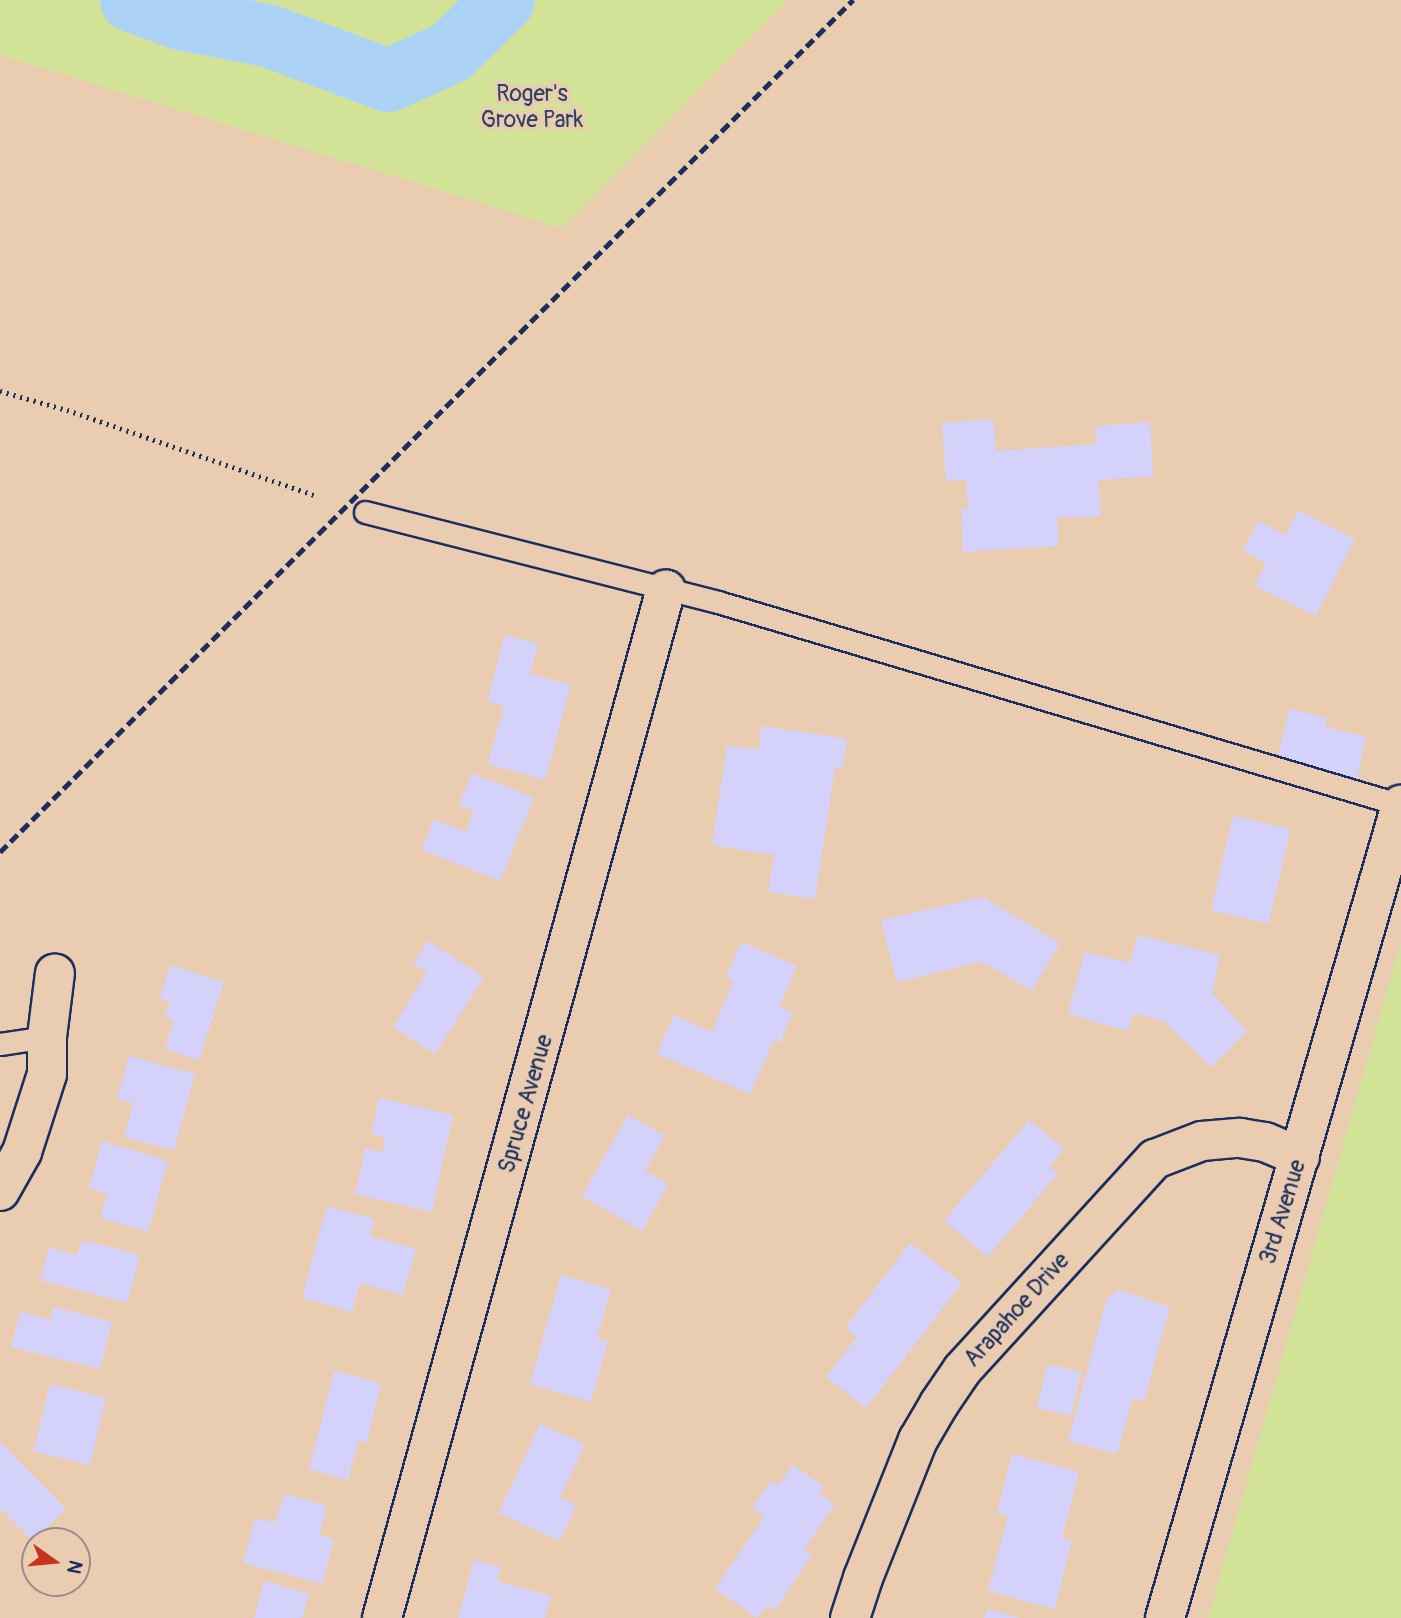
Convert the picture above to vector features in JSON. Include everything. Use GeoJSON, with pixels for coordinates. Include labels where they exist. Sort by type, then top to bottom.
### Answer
{"type":"FeatureCollection","features":[{"type":"Feature","properties":{"kind":"street","name":"Spruce Avenue"},"geometry":{"type":"LineString","coordinates":[[382,1618],[666,589]]}},
{"type":"Feature","properties":{"kind":"street","name":"3rd Avenue"},"geometry":{"type":"LineString","coordinates":[[1165,1618],[1401,805]]}},
{"type":"Feature","properties":{"kind":"street"},"geometry":{"type":"LineString","coordinates":[[0,1191],[22,1152],[47,1074],[47,1037],[55,973]]}},
{"type":"Feature","properties":{"kind":"street","name":"Arapahoe Drive"},"geometry":{"type":"LineString","coordinates":[[850,1618],[863,1578],[918,1440],[947,1392],[962,1370],[1155,1159],[1202,1141],[1240,1138],[1265,1142],[1300,1157]]}},
{"type":"Feature","properties":{"kind":"lane"},"geometry":{"type":"LineString","coordinates":[[365,512],[666,589],[1401,805]]}},
{"type":"Feature","properties":{"kind":"lane"},"geometry":{"type":"LineString","coordinates":[[0,1044],[47,1037]]}},
{"type":"Feature","properties":{"kind":"path"},"geometry":{"type":"LineString","coordinates":[[0,391],[67,410],[314,495]]}},
{"type":"Feature","properties":{"kind":"green space","name":"Roger's Grove Park"},"geometry":{"type":"Polygon","coordinates":[[[0,0],[788,0],[562,228],[0,55],[0,0]]]}},
{"type":"Feature","properties":{"kind":"green space"},"geometry":{"type":"Polygon","coordinates":[[[1401,942],[1401,1618],[1208,1618],[1401,942]]]}},
{"type":"Feature","properties":{"kind":"building"},"geometry":{"type":"Polygon","coordinates":[[[993,419],[996,451],[1097,444],[1096,426],[1150,422],[1153,476],[1098,480],[1101,516],[1057,518],[1059,546],[963,552],[961,510],[968,509],[966,480],[946,481],[942,423],[993,419]]]}},
{"type":"Feature","properties":{"kind":"building"},"geometry":{"type":"Polygon","coordinates":[[[1298,510],[1355,539],[1316,616],[1255,586],[1266,563],[1243,551],[1258,521],[1286,535],[1298,510]]]}},
{"type":"Feature","properties":{"kind":"building"},"geometry":{"type":"Polygon","coordinates":[[[505,635],[538,644],[530,674],[571,685],[545,780],[488,764],[504,706],[487,701],[505,635]]]}},
{"type":"Feature","properties":{"kind":"building"},"geometry":{"type":"Polygon","coordinates":[[[1289,709],[1328,718],[1325,727],[1366,737],[1356,783],[1276,765],[1289,709]]]}},
{"type":"Feature","properties":{"kind":"building"},"geometry":{"type":"Polygon","coordinates":[[[762,726],[847,739],[842,769],[835,768],[815,899],[768,892],[774,855],[712,845],[727,745],[758,750],[762,726]]]}},
{"type":"Feature","properties":{"kind":"building"},"geometry":{"type":"Polygon","coordinates":[[[472,773],[534,798],[500,881],[422,850],[434,819],[466,832],[474,811],[459,805],[472,773]]]}},
{"type":"Feature","properties":{"kind":"building"},"geometry":{"type":"Polygon","coordinates":[[[1233,816],[1290,829],[1269,924],[1211,911],[1233,816]]]}},
{"type":"Feature","properties":{"kind":"building"},"geometry":{"type":"Polygon","coordinates":[[[983,897],[1060,943],[1032,990],[981,962],[897,982],[881,920],[983,897]]]}},
{"type":"Feature","properties":{"kind":"building"},"geometry":{"type":"Polygon","coordinates":[[[1138,935],[1220,955],[1212,993],[1247,1031],[1212,1067],[1163,1021],[1133,1013],[1128,1031],[1068,1014],[1085,952],[1130,963],[1138,935]]]}},
{"type":"Feature","properties":{"kind":"building"},"geometry":{"type":"Polygon","coordinates":[[[428,941],[484,977],[435,1054],[393,1027],[427,972],[413,964],[428,941]]]}},
{"type":"Feature","properties":{"kind":"building"},"geometry":{"type":"Polygon","coordinates":[[[741,942],[797,966],[779,1007],[793,1013],[780,1043],[774,1040],[750,1094],[657,1054],[674,1015],[712,1032],[734,980],[726,977],[741,942]]]}},
{"type":"Feature","properties":{"kind":"building"},"geometry":{"type":"Polygon","coordinates":[[[170,965],[224,982],[199,1060],[165,1049],[174,1020],[165,1017],[170,1002],[160,999],[170,965]]]}},
{"type":"Feature","properties":{"kind":"building"},"geometry":{"type":"Polygon","coordinates":[[[129,1056],[195,1074],[174,1150],[124,1137],[133,1103],[117,1099],[129,1056]]]}},
{"type":"Feature","properties":{"kind":"building"},"geometry":{"type":"Polygon","coordinates":[[[379,1098],[453,1115],[432,1212],[355,1194],[365,1148],[382,1152],[385,1137],[371,1134],[379,1098]]]}},
{"type":"Feature","properties":{"kind":"building"},"geometry":{"type":"Polygon","coordinates":[[[628,1115],[665,1136],[645,1171],[668,1184],[642,1231],[582,1196],[628,1115]]]}},
{"type":"Feature","properties":{"kind":"building"},"geometry":{"type":"Polygon","coordinates":[[[1029,1120],[1064,1149],[1049,1168],[1059,1172],[988,1257],[944,1221],[1029,1120]]]}},
{"type":"Feature","properties":{"kind":"building"},"geometry":{"type":"Polygon","coordinates":[[[102,1141],[168,1161],[148,1232],[100,1218],[107,1193],[89,1188],[102,1141]]]}},
{"type":"Feature","properties":{"kind":"building"},"geometry":{"type":"Polygon","coordinates":[[[327,1206],[375,1219],[370,1236],[416,1249],[403,1295],[360,1283],[352,1312],[302,1298],[327,1206]]]}},
{"type":"Feature","properties":{"kind":"building"},"geometry":{"type":"Polygon","coordinates":[[[82,1240],[140,1255],[127,1303],[40,1280],[49,1247],[77,1255],[82,1240]]]}},
{"type":"Feature","properties":{"kind":"building"},"geometry":{"type":"Polygon","coordinates":[[[910,1243],[962,1283],[866,1408],[826,1377],[857,1337],[845,1328],[910,1243]]]}},
{"type":"Feature","properties":{"kind":"building"},"geometry":{"type":"Polygon","coordinates":[[[561,1275],[611,1289],[597,1339],[608,1342],[591,1402],[530,1384],[561,1275]]]}},
{"type":"Feature","properties":{"kind":"building"},"geometry":{"type":"Polygon","coordinates":[[[1119,1290],[1170,1307],[1144,1401],[1133,1398],[1117,1454],[1068,1441],[1107,1298],[1119,1290]]]}},
{"type":"Feature","properties":{"kind":"building"},"geometry":{"type":"Polygon","coordinates":[[[53,1307],[112,1322],[100,1369],[11,1347],[20,1312],[50,1320],[53,1307]]]}},
{"type":"Feature","properties":{"kind":"building"},"geometry":{"type":"Polygon","coordinates":[[[1047,1364],[1081,1372],[1071,1416],[1037,1408],[1047,1364]]]}},
{"type":"Feature","properties":{"kind":"building"},"geometry":{"type":"Polygon","coordinates":[[[334,1371],[381,1383],[367,1442],[358,1441],[348,1480],[309,1469],[334,1371]]]}},
{"type":"Feature","properties":{"kind":"building"},"geometry":{"type":"Polygon","coordinates":[[[50,1384],[106,1398],[90,1465],[33,1451],[50,1384]]]}},
{"type":"Feature","properties":{"kind":"building"},"geometry":{"type":"Polygon","coordinates":[[[540,1424],[585,1444],[560,1498],[576,1505],[560,1541],[499,1513],[540,1424]]]}},
{"type":"Feature","properties":{"kind":"building"},"geometry":{"type":"Polygon","coordinates":[[[0,1442],[66,1509],[47,1527],[21,1529],[0,1508],[0,1442]]]}},
{"type":"Feature","properties":{"kind":"building"},"geometry":{"type":"Polygon","coordinates":[[[1012,1454],[1079,1472],[1062,1538],[1072,1541],[1055,1609],[988,1591],[1008,1516],[997,1513],[1012,1454]]]}},
{"type":"Feature","properties":{"kind":"building"},"geometry":{"type":"Polygon","coordinates":[[[793,1465],[824,1487],[819,1494],[835,1504],[804,1550],[812,1555],[775,1610],[768,1605],[757,1618],[715,1589],[764,1517],[752,1508],[771,1481],[778,1486],[793,1465]]]}},
{"type":"Feature","properties":{"kind":"building"},"geometry":{"type":"Polygon","coordinates":[[[284,1494],[327,1506],[319,1535],[334,1539],[322,1584],[243,1563],[255,1518],[275,1523],[284,1494]]]}},
{"type":"Feature","properties":{"kind":"building"},"geometry":{"type":"Polygon","coordinates":[[[474,1560],[501,1567],[497,1581],[551,1596],[545,1618],[458,1618],[474,1560]]]}},
{"type":"Feature","properties":{"kind":"building"},"geometry":{"type":"Polygon","coordinates":[[[264,1581],[309,1594],[302,1618],[254,1618],[264,1581]]]}},
{"type":"Feature","properties":{"kind":"building"},"geometry":{"type":"Polygon","coordinates":[[[987,1609],[1018,1617],[1018,1618],[984,1618],[987,1609]]]}},
{"type":"Feature","properties":{"kind":"waterway"},"geometry":{"type":"LineString","coordinates":[[131,0],[180,18],[267,35],[388,80],[450,52],[503,0]]}},
{"type":"Feature","properties":{"kind":"railway"},"geometry":{"type":"LineString","coordinates":[[0,852],[853,0]]}}]}
